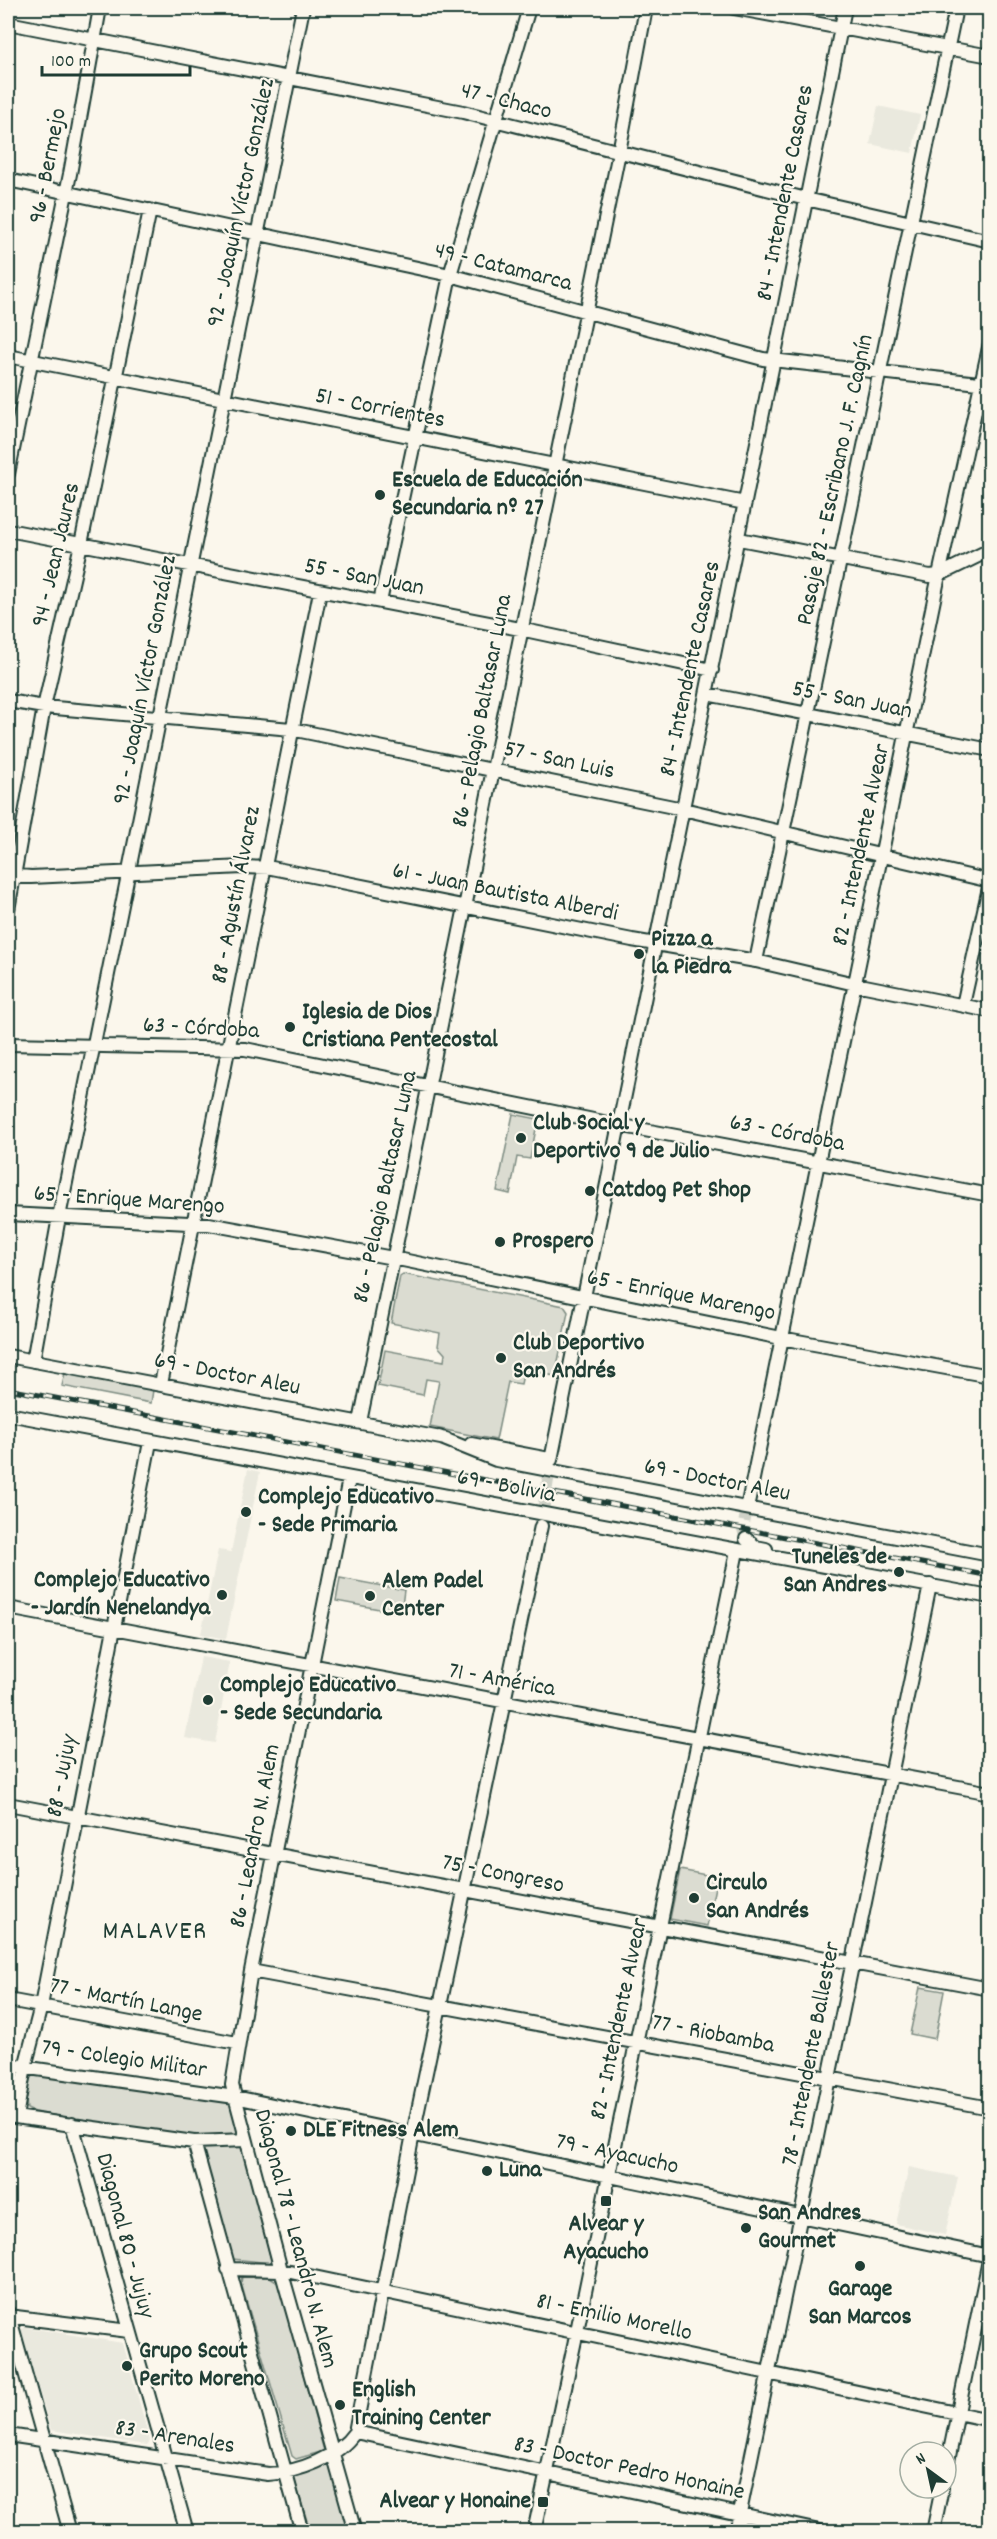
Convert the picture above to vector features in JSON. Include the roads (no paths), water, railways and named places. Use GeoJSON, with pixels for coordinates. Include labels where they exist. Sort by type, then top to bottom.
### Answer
{"type":"FeatureCollection","features":[{"type":"Feature","properties":{"kind":"street","name":"96 - Bermejo"},"geometry":{"type":"LineString","coordinates":[[8,474],[66,192],[100,8]]}},
{"type":"Feature","properties":{"kind":"street","name":"92 - Joaquín Víctor González"},"geometry":{"type":"LineString","coordinates":[[33,1361],[59,1217],[131,872],[223,399],[303,8]]}},
{"type":"Feature","properties":{"kind":"street"},"geometry":{"type":"LineString","coordinates":[[380,602],[450,275],[529,8]]}},
{"type":"Feature","properties":{"kind":"street","name":"86 - Pelagio Baltasar Luna"},"geometry":{"type":"LineString","coordinates":[[360,1422],[584,310],[619,152],[646,8]]}},
{"type":"Feature","properties":{"kind":"street"},"geometry":{"type":"LineString","coordinates":[[734,8],[842,26],[990,56]]}},
{"type":"Feature","properties":{"kind":"street","name":"84 - Intendente Casares"},"geometry":{"type":"LineString","coordinates":[[548,1464],[846,8]]}},
{"type":"Feature","properties":{"kind":"street","name":"Pasaje 82 - Escribano J. F. Cagnín"},"geometry":{"type":"LineString","coordinates":[[756,961],[785,833],[956,8]]}},
{"type":"Feature","properties":{"kind":"street","name":"47 - Chaco"},"geometry":{"type":"LineString","coordinates":[[8,23],[496,120],[806,200],[990,241]]}},
{"type":"Feature","properties":{"kind":"street","name":"49 - Catamarca"},"geometry":{"type":"LineString","coordinates":[[8,180],[450,275],[774,361],[986,384]]}},
{"type":"Feature","properties":{"kind":"street","name":"94 - Jean Jaures"},"geometry":{"type":"LineString","coordinates":[[8,910],[11,876],[44,707],[81,544],[150,210]]}},
{"type":"Feature","properties":{"kind":"street","name":"82 - Intendente Alvear"},"geometry":{"type":"LineString","coordinates":[[747,1506],[769,1365],[778,1355],[939,575],[986,384],[990,343]]}},
{"type":"Feature","properties":{"kind":"street","name":"51 - Corrientes"},"geometry":{"type":"LineString","coordinates":[[8,356],[745,502]]}},
{"type":"Feature","properties":{"kind":"street","name":"55 - San Juan"},"geometry":{"type":"LineString","coordinates":[[8,530],[520,629],[712,670]]}},
{"type":"Feature","properties":{"kind":"street"},"geometry":{"type":"LineString","coordinates":[[739,539],[930,576],[939,575],[990,550]]}},
{"type":"Feature","properties":{"kind":"street","name":"88 - Agustín Álvarez"},"geometry":{"type":"LineString","coordinates":[[161,1384],[320,592]]}},
{"type":"Feature","properties":{"kind":"street","name":"55 - San Juan"},"geometry":{"type":"LineString","coordinates":[[707,694],[990,750]]}},
{"type":"Feature","properties":{"kind":"street","name":"57 - San Luis"},"geometry":{"type":"LineString","coordinates":[[8,701],[44,707],[291,729],[683,808],[882,858],[990,882]]}},
{"type":"Feature","properties":{"kind":"street","name":"61 - Juan Bautista Alberdi"},"geometry":{"type":"LineString","coordinates":[[11,876],[265,868],[756,961],[855,984],[990,1011]]}},
{"type":"Feature","properties":{"kind":"street"},"geometry":{"type":"LineString","coordinates":[[963,1005],[990,882]]}},
{"type":"Feature","properties":{"kind":"street","name":"63 - Córdoba"},"geometry":{"type":"LineString","coordinates":[[8,1044],[229,1047],[618,1125],[817,1160],[990,1195]]}},
{"type":"Feature","properties":{"kind":"street","name":"65 - Enrique Marengo"},"geometry":{"type":"LineString","coordinates":[[8,1214],[194,1222],[393,1258],[781,1338],[990,1376]]}},
{"type":"Feature","properties":{"kind":"street","name":"69 - Doctor Aleu"},"geometry":{"type":"LineString","coordinates":[[8,1356],[439,1437],[548,1464],[990,1555]]}},
{"type":"Feature","properties":{"kind":"street","name":"69 - Bolivia"},"geometry":{"type":"LineString","coordinates":[[8,1414],[536,1513],[545,1521],[737,1551],[990,1597]]}},
{"type":"Feature","properties":{"kind":"street","name":"88 - Jujuy"},"geometry":{"type":"LineString","coordinates":[[12,2117],[41,2006],[150,1442]]}},
{"type":"Feature","properties":{"kind":"street","name":"86 - Leandro N. Alem"},"geometry":{"type":"LineString","coordinates":[[235,2097],[232,2085],[237,2043],[349,1479]]}},
{"type":"Feature","properties":{"kind":"street"},"geometry":{"type":"LineString","coordinates":[[511,1669],[509,1649],[536,1513]]}},
{"type":"Feature","properties":{"kind":"street"},"geometry":{"type":"LineString","coordinates":[[333,2455],[347,2444],[355,2432],[413,2134],[511,1669],[521,1650],[545,1521]]}},
{"type":"Feature","properties":{"kind":"street","name":"69 - Bolivia"},"geometry":{"type":"LineString","coordinates":[[746,1539],[756,1547],[862,1567],[891,1578]]}},
{"type":"Feature","properties":{"kind":"street","name":"82 - Intendente Alvear"},"geometry":{"type":"LineString","coordinates":[[534,2532],[578,2331],[737,1551]]}},
{"type":"Feature","properties":{"kind":"street","name":"78 - Intendente Ballester"},"geometry":{"type":"LineString","coordinates":[[736,2532],[930,1586]]}},
{"type":"Feature","properties":{"kind":"street","name":"71 - América"},"geometry":{"type":"LineString","coordinates":[[8,1608],[990,1793]]}},
{"type":"Feature","properties":{"kind":"street","name":"75 - Congreso"},"geometry":{"type":"LineString","coordinates":[[8,1804],[990,1989]]}},
{"type":"Feature","properties":{"kind":"street","name":"77 - Riobamba"},"geometry":{"type":"LineString","coordinates":[[251,1971],[441,2004],[990,2108]]}},
{"type":"Feature","properties":{"kind":"street","name":"77 - Martín Lange"},"geometry":{"type":"LineString","coordinates":[[8,2000],[237,2043]]}},
{"type":"Feature","properties":{"kind":"street","name":"79 - Colegio Militar"},"geometry":{"type":"LineString","coordinates":[[8,2065],[235,2097]]}},
{"type":"Feature","properties":{"kind":"street","name":"79 - Ayacucho"},"geometry":{"type":"LineString","coordinates":[[235,2097],[989,2256]]}},
{"type":"Feature","properties":{"kind":"street","name":"Diagonal 78 - Leandro N. Alem"},"geometry":{"type":"LineString","coordinates":[[235,2097],[355,2532]]}},
{"type":"Feature","properties":{"kind":"street"},"geometry":{"type":"LineString","coordinates":[[12,2117],[194,2142],[246,2140]]}},
{"type":"Feature","properties":{"kind":"street","name":"Diagonal 80 - Jujuy"},"geometry":{"type":"LineString","coordinates":[[72,2124],[187,2532]]}},
{"type":"Feature","properties":{"kind":"street"},"geometry":{"type":"LineString","coordinates":[[194,2142],[302,2532]]}},
{"type":"Feature","properties":{"kind":"street"},"geometry":{"type":"LineString","coordinates":[[952,2440],[989,2256]]}},
{"type":"Feature","properties":{"kind":"street","name":"81 - Emilio Morello"},"geometry":{"type":"LineString","coordinates":[[228,2269],[281,2270],[384,2290],[990,2420]]}},
{"type":"Feature","properties":{"kind":"street"},"geometry":{"type":"LineString","coordinates":[[70,2532],[8,2315],[129,2331]]}},
{"type":"Feature","properties":{"kind":"street","name":"83 - Doctor Pedro Honaine"},"geometry":{"type":"LineString","coordinates":[[355,2432],[546,2475],[824,2532]]}},
{"type":"Feature","properties":{"kind":"street","name":"83 - Arenales"},"geometry":{"type":"LineString","coordinates":[[8,2435],[268,2474],[286,2471],[333,2455]]}},
{"type":"Feature","properties":{"kind":"street"},"geometry":{"type":"LineString","coordinates":[[933,2532],[940,2500]]}},
{"type":"Feature","properties":{"kind":"tunnel"},"geometry":{"type":"LineString","coordinates":[[541,1524],[551,1461]]}},
{"type":"Feature","properties":{"kind":"tunnel"},"geometry":{"type":"LineString","coordinates":[[746,1539],[743,1529],[748,1503]]}},
{"type":"Feature","properties":{"kind":"railway"},"geometry":{"type":"LineString","coordinates":[[8,1389],[990,1576]]}},
{"type":"Feature","properties":{"kind":"place","name":"Escuela de Educación Secundaria nº 27"},"geometry":{"type":"Point","coordinates":[380,495]}},
{"type":"Feature","properties":{"kind":"place","name":"Pizza a la Piedra"},"geometry":{"type":"Point","coordinates":[639,954]}},
{"type":"Feature","properties":{"kind":"place","name":"Iglesia de Dios Cristiana Pentecostal"},"geometry":{"type":"Point","coordinates":[290,1027]}},
{"type":"Feature","properties":{"kind":"place","name":"Club Social y Deportivo 9 de Julio"},"geometry":{"type":"Point","coordinates":[521,1138]}},
{"type":"Feature","properties":{"kind":"place","name":"Catdog Pet Shop"},"geometry":{"type":"Point","coordinates":[590,1191]}},
{"type":"Feature","properties":{"kind":"place","name":"Prospero"},"geometry":{"type":"Point","coordinates":[500,1242]}},
{"type":"Feature","properties":{"kind":"place","name":"Club Deportivo San Andrés"},"geometry":{"type":"Point","coordinates":[501,1358]}},
{"type":"Feature","properties":{"kind":"place","name":"Complejo Educativo - Sede Primaria"},"geometry":{"type":"Point","coordinates":[246,1512]}},
{"type":"Feature","properties":{"kind":"place","name":"Tuneles de San Andres"},"geometry":{"type":"Point","coordinates":[899,1572]}},
{"type":"Feature","properties":{"kind":"place","name":"Complejo Educativo - Jardín Nenelandya"},"geometry":{"type":"Point","coordinates":[222,1595]}},
{"type":"Feature","properties":{"kind":"place","name":"Alem Padel Center"},"geometry":{"type":"Point","coordinates":[370,1596]}},
{"type":"Feature","properties":{"kind":"place","name":"Complejo Educativo - Sede Secundaria"},"geometry":{"type":"Point","coordinates":[208,1700]}},
{"type":"Feature","properties":{"kind":"place","name":"Circulo San Andrés"},"geometry":{"type":"Point","coordinates":[694,1898]}},
{"type":"Feature","properties":{"kind":"place","name":"DLE Fitness Alem"},"geometry":{"type":"Point","coordinates":[291,2131]}},
{"type":"Feature","properties":{"kind":"place","name":"Luna"},"geometry":{"type":"Point","coordinates":[487,2171]}},
{"type":"Feature","properties":{"kind":"place","name":"Alvear y Ayacucho"},"geometry":{"type":"Point","coordinates":[606,2201]}},
{"type":"Feature","properties":{"kind":"place","name":"San Andres Gourmet"},"geometry":{"type":"Point","coordinates":[746,2228]}},
{"type":"Feature","properties":{"kind":"place","name":"Garage San Marcos"},"geometry":{"type":"Point","coordinates":[860,2266]}},
{"type":"Feature","properties":{"kind":"place","name":"Grupo Scout Perito Moreno"},"geometry":{"type":"Point","coordinates":[127,2366]}},
{"type":"Feature","properties":{"kind":"place","name":"English Training Center"},"geometry":{"type":"Point","coordinates":[340,2405]}},
{"type":"Feature","properties":{"kind":"place","name":"Alvear y Honaine"},"geometry":{"type":"Point","coordinates":[543,2502]}},
{"type":"Feature","properties":{"kind":"district","name":"MALAVER"},"geometry":{"type":"Point","coordinates":[155,1932]}}]}
